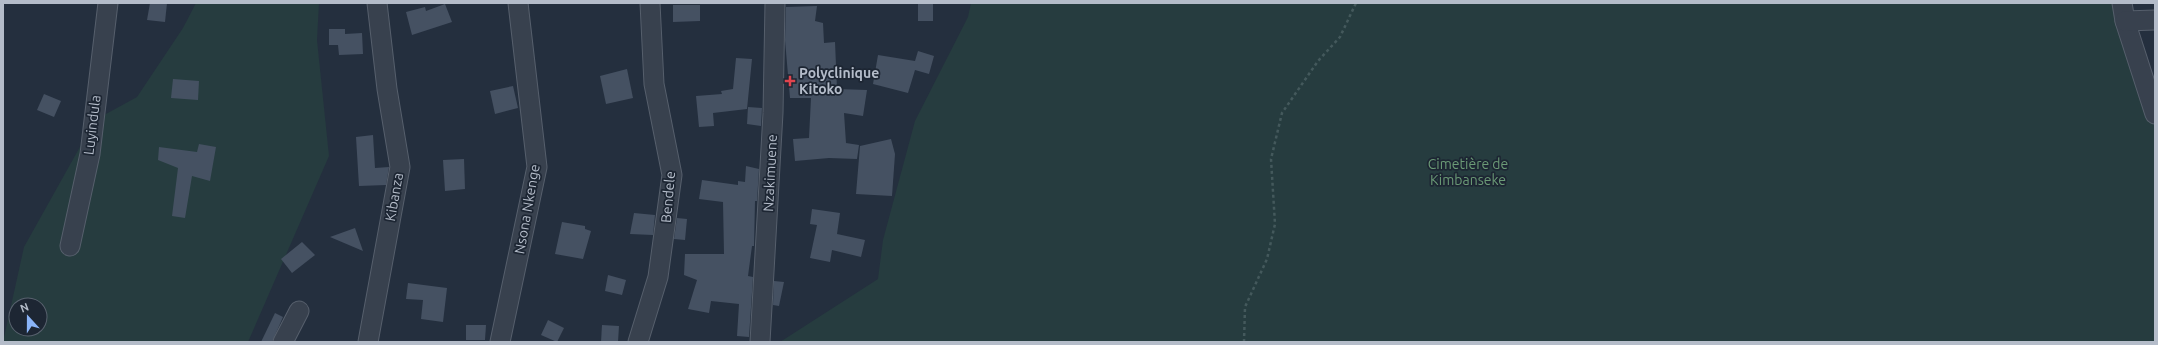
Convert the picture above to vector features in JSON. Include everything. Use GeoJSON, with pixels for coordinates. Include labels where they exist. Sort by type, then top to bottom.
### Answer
{"type":"FeatureCollection","features":[{"type":"Feature","properties":{"kind":"street","name":"Luyindula"},"geometry":{"type":"LineString","coordinates":[[70,246],[90,154],[108,3]]}},
{"type":"Feature","properties":{"kind":"street","name":"Kibanza"},"geometry":{"type":"LineString","coordinates":[[368,342],[400,167],[387,89],[376,3]]}},
{"type":"Feature","properties":{"kind":"street","name":"Nsona Nkenge"},"geometry":{"type":"LineString","coordinates":[[500,342],[537,167],[518,3]]}},
{"type":"Feature","properties":{"kind":"street","name":"Bendele"},"geometry":{"type":"LineString","coordinates":[[638,342],[658,277],[672,175],[654,84],[650,3]]}},
{"type":"Feature","properties":{"kind":"street","name":"Nzakimuene"},"geometry":{"type":"LineString","coordinates":[[760,342],[773,113],[775,3]]}},
{"type":"Feature","properties":{"kind":"street"},"geometry":{"type":"LineString","coordinates":[[2122,3],[2125,21],[2155,114]]}},
{"type":"Feature","properties":{"kind":"street"},"geometry":{"type":"LineString","coordinates":[[2125,21],[2155,20]]}},
{"type":"Feature","properties":{"kind":"street"},"geometry":{"type":"LineString","coordinates":[[283,342],[299,311]]}},
{"type":"Feature","properties":{"kind":"path"},"geometry":{"type":"LineString","coordinates":[[1244,342],[1246,307],[1267,259],[1275,224],[1271,159],[1282,113],[1318,61],[1340,37],[1356,3]]}},
{"type":"Feature","properties":{"kind":"green space"},"geometry":{"type":"Polygon","coordinates":[[[196,3],[319,3],[317,40],[329,156],[248,342],[3,342],[8,319],[8,337],[48,337],[48,297],[13,297],[24,247],[95,120],[137,97],[183,28],[196,3]]]}},
{"type":"Feature","properties":{"kind":"green space","name":"Cimetière de Kimbanseke"},"geometry":{"type":"Polygon","coordinates":[[[971,3],[2122,3],[2155,114],[2155,342],[780,342],[878,279],[883,240],[915,121],[968,17],[971,3]]]}},
{"type":"Feature","properties":{"kind":"building"},"geometry":{"type":"Polygon","coordinates":[[[150,3],[167,3],[165,22],[147,20],[150,3]]]}},
{"type":"Feature","properties":{"kind":"building"},"geometry":{"type":"Polygon","coordinates":[[[918,3],[933,4],[933,21],[918,21],[918,3]]]}},
{"type":"Feature","properties":{"kind":"building"},"geometry":{"type":"Polygon","coordinates":[[[445,4],[452,22],[412,35],[406,12],[425,7],[426,11],[445,4]]]}},
{"type":"Feature","properties":{"kind":"building"},"geometry":{"type":"Polygon","coordinates":[[[673,5],[700,5],[700,21],[673,22],[673,5]]]}},
{"type":"Feature","properties":{"kind":"building"},"geometry":{"type":"Polygon","coordinates":[[[817,6],[815,21],[823,23],[824,43],[835,42],[837,89],[867,90],[863,116],[844,113],[846,143],[859,145],[857,159],[829,158],[795,161],[793,139],[809,138],[811,98],[790,98],[785,40],[786,7],[817,6]]]}},
{"type":"Feature","properties":{"kind":"building"},"geometry":{"type":"Polygon","coordinates":[[[329,29],[345,29],[345,34],[362,33],[363,54],[339,55],[338,45],[329,45],[329,29]]]}},
{"type":"Feature","properties":{"kind":"building"},"geometry":{"type":"Polygon","coordinates":[[[918,51],[934,56],[929,74],[915,70],[908,93],[873,84],[878,55],[915,61],[918,51]]]}},
{"type":"Feature","properties":{"kind":"building"},"geometry":{"type":"Polygon","coordinates":[[[736,58],[752,59],[747,109],[713,113],[714,126],[699,127],[696,96],[722,94],[721,91],[733,89],[736,58]]]}},
{"type":"Feature","properties":{"kind":"building"},"geometry":{"type":"Polygon","coordinates":[[[627,69],[633,98],[606,104],[600,76],[627,69]]]}},
{"type":"Feature","properties":{"kind":"building"},"geometry":{"type":"Polygon","coordinates":[[[173,79],[199,81],[198,100],[171,98],[173,79]]]}},
{"type":"Feature","properties":{"kind":"building"},"geometry":{"type":"Polygon","coordinates":[[[513,86],[518,108],[495,114],[490,91],[513,86]]]}},
{"type":"Feature","properties":{"kind":"building"},"geometry":{"type":"Polygon","coordinates":[[[44,94],[61,101],[54,117],[37,110],[44,94]]]}},
{"type":"Feature","properties":{"kind":"building"},"geometry":{"type":"Polygon","coordinates":[[[748,107],[762,108],[761,126],[747,124],[748,107]]]}},
{"type":"Feature","properties":{"kind":"building"},"geometry":{"type":"Polygon","coordinates":[[[373,135],[375,168],[389,167],[386,185],[359,186],[356,137],[373,135]]]}},
{"type":"Feature","properties":{"kind":"building"},"geometry":{"type":"Polygon","coordinates":[[[891,139],[895,154],[892,196],[856,194],[860,146],[891,139]]]}},
{"type":"Feature","properties":{"kind":"building"},"geometry":{"type":"Polygon","coordinates":[[[199,144],[216,147],[210,181],[192,176],[185,218],[172,216],[178,168],[158,160],[159,147],[197,152],[199,144]]]}},
{"type":"Feature","properties":{"kind":"building"},"geometry":{"type":"Polygon","coordinates":[[[464,159],[465,189],[445,191],[443,160],[464,159]]]}},
{"type":"Feature","properties":{"kind":"building"},"geometry":{"type":"Polygon","coordinates":[[[746,166],[759,169],[757,201],[755,201],[754,246],[752,246],[748,276],[753,277],[749,337],[737,336],[739,304],[711,301],[709,313],[688,309],[697,280],[684,275],[685,254],[724,254],[723,202],[699,199],[702,180],[738,185],[738,181],[745,182],[746,166]]]}},
{"type":"Feature","properties":{"kind":"building"},"geometry":{"type":"Polygon","coordinates":[[[812,209],[840,213],[837,234],[865,240],[861,257],[832,250],[830,262],[810,258],[817,225],[810,224],[812,209]]]}},
{"type":"Feature","properties":{"kind":"building"},"geometry":{"type":"Polygon","coordinates":[[[634,213],[655,215],[653,235],[630,234],[634,213]]]}},
{"type":"Feature","properties":{"kind":"building"},"geometry":{"type":"Polygon","coordinates":[[[677,218],[687,219],[685,240],[674,239],[677,218]]]}},
{"type":"Feature","properties":{"kind":"building"},"geometry":{"type":"Polygon","coordinates":[[[562,222],[585,226],[585,229],[591,231],[583,259],[555,254],[562,222]]]}},
{"type":"Feature","properties":{"kind":"building"},"geometry":{"type":"Polygon","coordinates":[[[355,228],[363,251],[330,237],[355,228]]]}},
{"type":"Feature","properties":{"kind":"building"},"geometry":{"type":"Polygon","coordinates":[[[302,242],[315,255],[292,273],[281,259],[302,242]]]}},
{"type":"Feature","properties":{"kind":"building"},"geometry":{"type":"Polygon","coordinates":[[[608,275],[626,280],[622,295],[605,291],[608,275]]]}},
{"type":"Feature","properties":{"kind":"building"},"geometry":{"type":"Polygon","coordinates":[[[774,281],[784,282],[779,306],[773,305],[774,281]]]}},
{"type":"Feature","properties":{"kind":"building"},"geometry":{"type":"Polygon","coordinates":[[[408,283],[447,288],[443,322],[421,319],[423,300],[406,299],[408,283]]]}},
{"type":"Feature","properties":{"kind":"building"},"geometry":{"type":"Polygon","coordinates":[[[275,313],[283,317],[272,342],[261,342],[275,313]]]}},
{"type":"Feature","properties":{"kind":"building"},"geometry":{"type":"Polygon","coordinates":[[[548,320],[564,328],[557,342],[541,335],[548,320]]]}},
{"type":"Feature","properties":{"kind":"building"},"geometry":{"type":"Polygon","coordinates":[[[466,325],[486,325],[485,340],[466,340],[466,325]]]}},
{"type":"Feature","properties":{"kind":"building"},"geometry":{"type":"Polygon","coordinates":[[[602,325],[619,326],[618,342],[601,342],[602,325]]]}},
{"type":"Feature","properties":{"kind":"place","name":"Polyclinique Kitoko"},"geometry":{"type":"Point","coordinates":[790,81]}}]}
